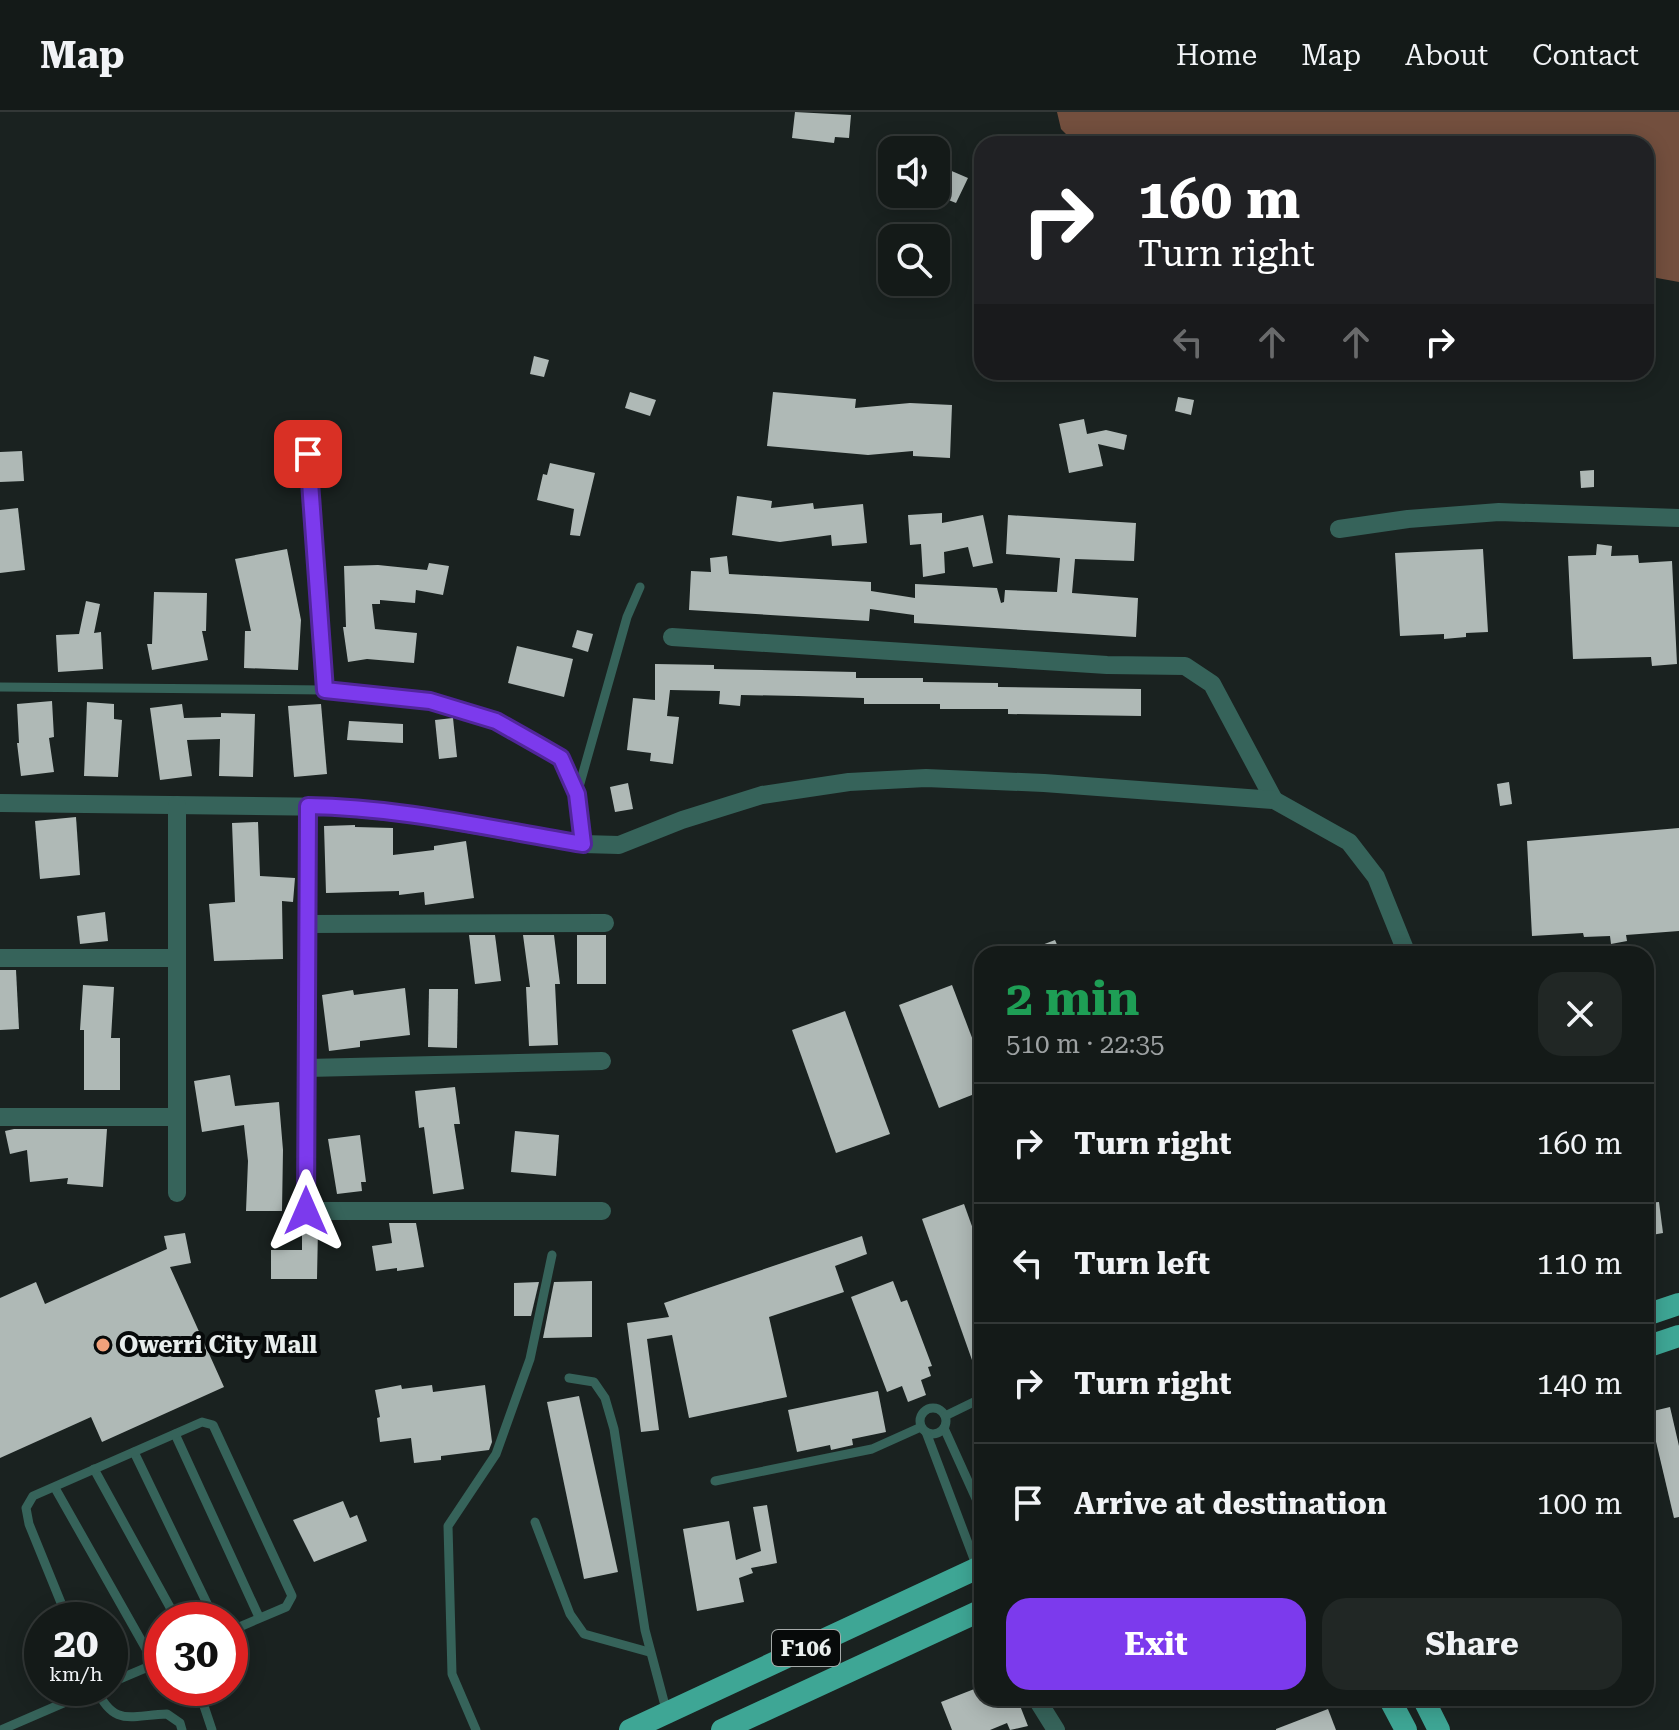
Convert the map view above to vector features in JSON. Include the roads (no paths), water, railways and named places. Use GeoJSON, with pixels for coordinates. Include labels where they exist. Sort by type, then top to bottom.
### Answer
{"type":"FeatureCollection","features":[{"type":"Feature","properties":{"kind":"main road"},"geometry":{"type":"LineString","coordinates":[[1654,1312],[1679,1304]]}},
{"type":"Feature","properties":{"kind":"main road"},"geometry":{"type":"LineString","coordinates":[[1654,1344],[1679,1336]]}},
{"type":"Feature","properties":{"kind":"main road","name":"F106"},"geometry":{"type":"LineString","coordinates":[[630,1730],[974,1569]]}},
{"type":"Feature","properties":{"kind":"main road","name":"F106"},"geometry":{"type":"LineString","coordinates":[[722,1730],[974,1614]]}},
{"type":"Feature","properties":{"kind":"main road"},"geometry":{"type":"LineString","coordinates":[[1393,1706],[1406,1730]]}},
{"type":"Feature","properties":{"kind":"main road"},"geometry":{"type":"LineString","coordinates":[[1427,1706],[1439,1730]]}},
{"type":"Feature","properties":{"kind":"street"},"geometry":{"type":"LineString","coordinates":[[1339,529],[1408,519],[1499,512],[1679,518]]}},
{"type":"Feature","properties":{"kind":"street"},"geometry":{"type":"LineString","coordinates":[[672,637],[1077,663],[1185,666],[1212,684],[1274,800]]}},
{"type":"Feature","properties":{"kind":"street"},"geometry":{"type":"LineString","coordinates":[[0,803],[338,807],[409,814],[583,844],[619,845],[682,820],[762,795],[849,782],[926,778],[1044,783],[1274,800],[1349,842],[1376,877],[1404,946]]}},
{"type":"Feature","properties":{"kind":"street"},"geometry":{"type":"LineString","coordinates":[[177,805],[177,1193]]}},
{"type":"Feature","properties":{"kind":"street"},"geometry":{"type":"LineString","coordinates":[[308,806],[306,1211],[602,1211]]}},
{"type":"Feature","properties":{"kind":"street"},"geometry":{"type":"LineString","coordinates":[[307,924],[605,923]]}},
{"type":"Feature","properties":{"kind":"street"},"geometry":{"type":"LineString","coordinates":[[0,958],[177,958]]}},
{"type":"Feature","properties":{"kind":"street"},"geometry":{"type":"LineString","coordinates":[[307,1068],[602,1061]]}},
{"type":"Feature","properties":{"kind":"street"},"geometry":{"type":"LineString","coordinates":[[0,1117],[177,1117]]}},
{"type":"Feature","properties":{"kind":"street"},"geometry":{"type":"LineString","coordinates":[[1041,1706],[1056,1730]]}},
{"type":"Feature","properties":{"kind":"lane"},"geometry":{"type":"LineString","coordinates":[[308,454],[325,690]]}},
{"type":"Feature","properties":{"kind":"lane"},"geometry":{"type":"LineString","coordinates":[[577,794],[627,617],[640,587]]}},
{"type":"Feature","properties":{"kind":"lane"},"geometry":{"type":"LineString","coordinates":[[0,687],[325,690],[430,701],[496,721],[561,758],[577,794],[583,844]]}},
{"type":"Feature","properties":{"kind":"lane"},"geometry":{"type":"LineString","coordinates":[[476,1730],[452,1674],[448,1526],[496,1454],[530,1359],[552,1255]]}},
{"type":"Feature","properties":{"kind":"lane"},"geometry":{"type":"LineString","coordinates":[[569,1378],[594,1382],[605,1398],[617,1444],[649,1652],[667,1713]]}},
{"type":"Feature","properties":{"kind":"lane"},"geometry":{"type":"LineString","coordinates":[[945,1416],[974,1402]]}},
{"type":"Feature","properties":{"kind":"lane"},"geometry":{"type":"LineString","coordinates":[[974,1494],[944,1428],[945,1416],[940,1410],[927,1410],[920,1421],[974,1555]]}},
{"type":"Feature","properties":{"kind":"lane"},"geometry":{"type":"LineString","coordinates":[[61,1602],[29,1524],[26,1508],[33,1496],[202,1422],[213,1425],[292,1596],[286,1607],[248,1622]]}},
{"type":"Feature","properties":{"kind":"lane"},"geometry":{"type":"LineString","coordinates":[[715,1481],[872,1449],[924,1430],[939,1432],[944,1428]]}},
{"type":"Feature","properties":{"kind":"lane"},"geometry":{"type":"LineString","coordinates":[[175,1434],[259,1617]]}},
{"type":"Feature","properties":{"kind":"lane"},"geometry":{"type":"LineString","coordinates":[[134,1452],[206,1602]]}},
{"type":"Feature","properties":{"kind":"lane"},"geometry":{"type":"LineString","coordinates":[[94,1469],[167,1602]]}},
{"type":"Feature","properties":{"kind":"lane"},"geometry":{"type":"LineString","coordinates":[[55,1488],[144,1638]]}},
{"type":"Feature","properties":{"kind":"lane"},"geometry":{"type":"LineString","coordinates":[[535,1522],[570,1614],[584,1634],[649,1652]]}},
{"type":"Feature","properties":{"kind":"lane"},"geometry":{"type":"LineString","coordinates":[[1,1730],[56,1706]]}},
{"type":"Feature","properties":{"kind":"lane"},"geometry":{"type":"LineString","coordinates":[[105,1706],[114,1714],[132,1718],[167,1714],[180,1723],[182,1730]]}},
{"type":"Feature","properties":{"kind":"lane"},"geometry":{"type":"LineString","coordinates":[[204,1706],[212,1730]]}},
{"type":"Feature","properties":{"kind":"place","name":"Owerri City Mall"},"geometry":{"type":"Point","coordinates":[103,1345]}}]}
